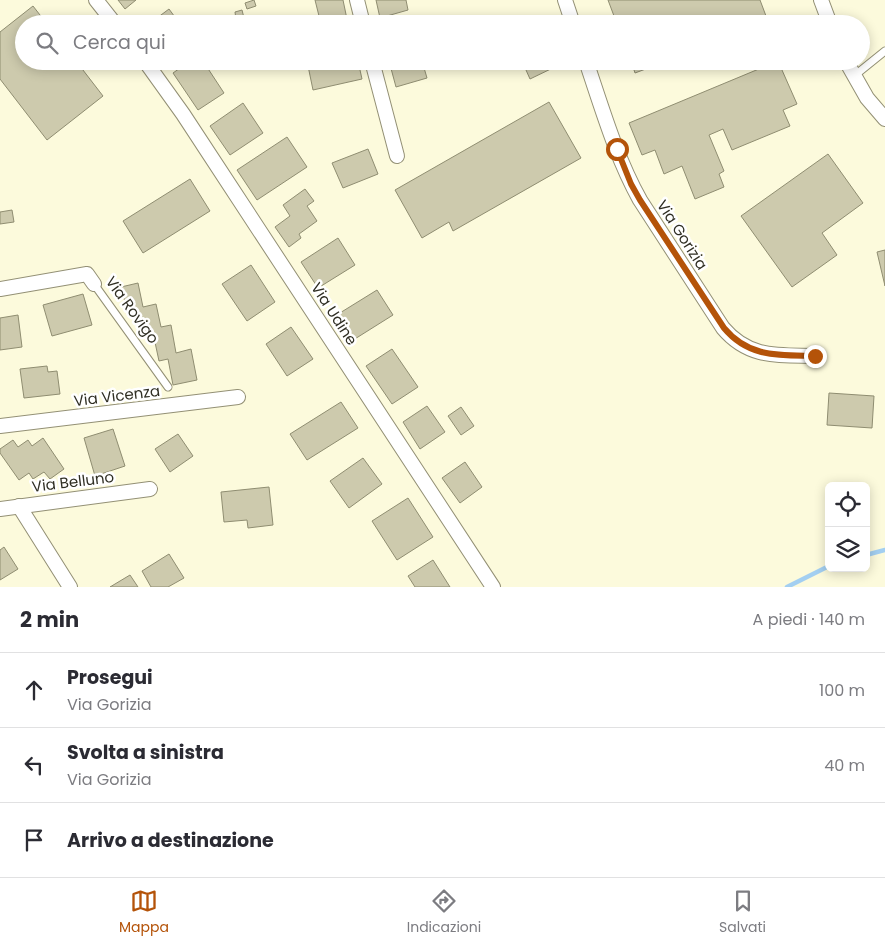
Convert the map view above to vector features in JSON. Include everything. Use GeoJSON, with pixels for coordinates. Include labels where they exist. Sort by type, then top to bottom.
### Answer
{"type":"FeatureCollection","features":[{"type":"Feature","properties":{"kind":"street"},"geometry":{"type":"LineString","coordinates":[[96,0],[108,15]]}},
{"type":"Feature","properties":{"kind":"street"},"geometry":{"type":"LineString","coordinates":[[356,0],[360,15]]}},
{"type":"Feature","properties":{"kind":"street"},"geometry":{"type":"LineString","coordinates":[[565,0],[570,15]]}},
{"type":"Feature","properties":{"kind":"street"},"geometry":{"type":"LineString","coordinates":[[821,0],[827,15]]}},
{"type":"Feature","properties":{"kind":"street","name":"Via Udine"},"geometry":{"type":"LineString","coordinates":[[151,70],[183,114],[493,587]]}},
{"type":"Feature","properties":{"kind":"street"},"geometry":{"type":"LineString","coordinates":[[374,70],[397,156]]}},
{"type":"Feature","properties":{"kind":"street","name":"Via Gorizia"},"geometry":{"type":"LineString","coordinates":[[589,70],[631,184],[724,328],[738,342],[762,353],[815,356]]}},
{"type":"Feature","properties":{"kind":"street"},"geometry":{"type":"LineString","coordinates":[[851,70],[867,98],[885,119]]}},
{"type":"Feature","properties":{"kind":"street","name":"Via Rovigo"},"geometry":{"type":"LineString","coordinates":[[0,289],[87,274],[94,284]]}},
{"type":"Feature","properties":{"kind":"street","name":"Via Vicenza"},"geometry":{"type":"LineString","coordinates":[[0,426],[238,397]]}},
{"type":"Feature","properties":{"kind":"street","name":"Via Belluno"},"geometry":{"type":"LineString","coordinates":[[0,509],[150,489]]}},
{"type":"Feature","properties":{"kind":"street"},"geometry":{"type":"LineString","coordinates":[[19,506],[70,587]]}},
{"type":"Feature","properties":{"kind":"lane"},"geometry":{"type":"LineString","coordinates":[[870,63],[885,51]]}},
{"type":"Feature","properties":{"kind":"lane"},"geometry":{"type":"LineString","coordinates":[[854,76],[861,70]]}},
{"type":"Feature","properties":{"kind":"lane","name":"Via Rovigo"},"geometry":{"type":"LineString","coordinates":[[94,284],[168,387]]}},
{"type":"Feature","properties":{"kind":"building"},"geometry":{"type":"Polygon","coordinates":[[[118,0],[136,0],[125,9],[118,0]]]}},
{"type":"Feature","properties":{"kind":"building"},"geometry":{"type":"Polygon","coordinates":[[[254,0],[256,6],[247,9],[245,3],[254,0]]]}},
{"type":"Feature","properties":{"kind":"building"},"geometry":{"type":"Polygon","coordinates":[[[315,0],[343,0],[346,15],[319,15],[315,0]]]}},
{"type":"Feature","properties":{"kind":"building"},"geometry":{"type":"Polygon","coordinates":[[[376,0],[406,0],[408,10],[390,15],[379,15],[376,0]]]}},
{"type":"Feature","properties":{"kind":"building"},"geometry":{"type":"Polygon","coordinates":[[[608,0],[760,0],[766,15],[614,15],[608,0]]]}},
{"type":"Feature","properties":{"kind":"building"},"geometry":{"type":"Polygon","coordinates":[[[33,6],[40,15],[22,15],[33,6]]]}},
{"type":"Feature","properties":{"kind":"building"},"geometry":{"type":"Polygon","coordinates":[[[169,9],[173,15],[161,15],[169,9]]]}},
{"type":"Feature","properties":{"kind":"building"},"geometry":{"type":"Polygon","coordinates":[[[242,10],[243,15],[235,15],[235,12],[242,10]]]}},
{"type":"Feature","properties":{"kind":"building"},"geometry":{"type":"Polygon","coordinates":[[[15,20],[15,70],[83,70],[103,96],[47,140],[0,79],[0,32],[15,20]]]}},
{"type":"Feature","properties":{"kind":"building"},"geometry":{"type":"Polygon","coordinates":[[[177,70],[209,70],[224,93],[198,110],[173,73],[177,70]]]}},
{"type":"Feature","properties":{"kind":"building"},"geometry":{"type":"Polygon","coordinates":[[[309,70],[360,70],[362,79],[313,90],[309,70]]]}},
{"type":"Feature","properties":{"kind":"building"},"geometry":{"type":"Polygon","coordinates":[[[391,70],[425,70],[427,78],[396,87],[391,70]]]}},
{"type":"Feature","properties":{"kind":"building"},"geometry":{"type":"Polygon","coordinates":[[[526,70],[549,70],[530,79],[526,70]]]}},
{"type":"Feature","properties":{"kind":"building"},"geometry":{"type":"Polygon","coordinates":[[[756,70],[782,70],[797,104],[783,110],[790,126],[732,150],[723,129],[709,135],[724,171],[719,174],[724,187],[695,199],[682,166],[664,174],[655,150],[642,155],[629,123],[756,70]]]}},
{"type":"Feature","properties":{"kind":"building"},"geometry":{"type":"Polygon","coordinates":[[[549,102],[581,158],[453,231],[449,222],[422,238],[395,190],[549,102]]]}},
{"type":"Feature","properties":{"kind":"building"},"geometry":{"type":"Polygon","coordinates":[[[243,103],[263,133],[230,155],[210,126],[243,103]]]}},
{"type":"Feature","properties":{"kind":"building"},"geometry":{"type":"Polygon","coordinates":[[[287,137],[307,167],[257,200],[237,170],[287,137]]]}},
{"type":"Feature","properties":{"kind":"building"},"geometry":{"type":"Polygon","coordinates":[[[368,149],[378,174],[343,188],[332,163],[368,149]]]}},
{"type":"Feature","properties":{"kind":"building"},"geometry":{"type":"Polygon","coordinates":[[[828,154],[863,203],[822,233],[837,255],[792,287],[741,216],[828,154]]]}},
{"type":"Feature","properties":{"kind":"building"},"geometry":{"type":"Polygon","coordinates":[[[190,179],[210,211],[143,253],[123,221],[190,179]]]}},
{"type":"Feature","properties":{"kind":"building"},"geometry":{"type":"Polygon","coordinates":[[[305,189],[314,201],[307,206],[317,221],[299,234],[301,238],[289,247],[275,227],[290,216],[283,205],[305,189]]]}},
{"type":"Feature","properties":{"kind":"building"},"geometry":{"type":"Polygon","coordinates":[[[12,210],[14,222],[0,224],[0,212],[12,210]]]}},
{"type":"Feature","properties":{"kind":"building"},"geometry":{"type":"Polygon","coordinates":[[[338,238],[355,265],[318,288],[301,262],[338,238]]]}},
{"type":"Feature","properties":{"kind":"building"},"geometry":{"type":"Polygon","coordinates":[[[885,250],[885,286],[877,252],[885,250]]]}},
{"type":"Feature","properties":{"kind":"building"},"geometry":{"type":"Polygon","coordinates":[[[251,265],[275,302],[247,321],[222,284],[251,265]]]}},
{"type":"Feature","properties":{"kind":"building"},"geometry":{"type":"Polygon","coordinates":[[[138,283],[143,307],[156,304],[161,327],[171,325],[176,353],[191,349],[197,380],[173,385],[168,359],[159,361],[153,333],[142,335],[136,308],[127,310],[121,287],[138,283]]]}},
{"type":"Feature","properties":{"kind":"building"},"geometry":{"type":"Polygon","coordinates":[[[377,290],[393,315],[350,342],[335,316],[377,290]]]}},
{"type":"Feature","properties":{"kind":"building"},"geometry":{"type":"Polygon","coordinates":[[[83,294],[92,325],[52,336],[43,305],[83,294]]]}},
{"type":"Feature","properties":{"kind":"building"},"geometry":{"type":"Polygon","coordinates":[[[18,315],[22,347],[0,350],[0,318],[18,315]]]}},
{"type":"Feature","properties":{"kind":"building"},"geometry":{"type":"Polygon","coordinates":[[[291,327],[313,359],[287,376],[266,344],[291,327]]]}},
{"type":"Feature","properties":{"kind":"building"},"geometry":{"type":"Polygon","coordinates":[[[392,349],[418,387],[392,404],[366,366],[392,349]]]}},
{"type":"Feature","properties":{"kind":"building"},"geometry":{"type":"Polygon","coordinates":[[[47,366],[48,372],[57,371],[60,394],[24,398],[20,369],[47,366]]]}},
{"type":"Feature","properties":{"kind":"building"},"geometry":{"type":"Polygon","coordinates":[[[829,393],[874,396],[872,428],[827,425],[829,393]]]}},
{"type":"Feature","properties":{"kind":"building"},"geometry":{"type":"Polygon","coordinates":[[[341,402],[358,428],[307,460],[290,434],[341,402]]]}},
{"type":"Feature","properties":{"kind":"building"},"geometry":{"type":"Polygon","coordinates":[[[427,406],[445,432],[420,449],[403,422],[427,406]]]}},
{"type":"Feature","properties":{"kind":"building"},"geometry":{"type":"Polygon","coordinates":[[[461,407],[474,426],[461,435],[448,416],[461,407]]]}},
{"type":"Feature","properties":{"kind":"building"},"geometry":{"type":"Polygon","coordinates":[[[113,429],[125,466],[95,476],[84,438],[113,429]]]}},
{"type":"Feature","properties":{"kind":"building"},"geometry":{"type":"Polygon","coordinates":[[[178,434],[193,456],[170,472],[155,449],[178,434]]]}},
{"type":"Feature","properties":{"kind":"building"},"geometry":{"type":"Polygon","coordinates":[[[43,438],[64,469],[50,479],[44,472],[33,479],[29,473],[19,480],[0,453],[0,449],[13,440],[18,447],[28,440],[32,446],[43,438]]]}},
{"type":"Feature","properties":{"kind":"building"},"geometry":{"type":"Polygon","coordinates":[[[363,458],[382,484],[349,508],[330,481],[363,458]]]}},
{"type":"Feature","properties":{"kind":"building"},"geometry":{"type":"Polygon","coordinates":[[[465,462],[482,487],[460,503],[442,478],[465,462]]]}},
{"type":"Feature","properties":{"kind":"building"},"geometry":{"type":"Polygon","coordinates":[[[269,487],[273,525],[248,528],[247,520],[224,522],[221,492],[269,487]]]}},
{"type":"Feature","properties":{"kind":"building"},"geometry":{"type":"Polygon","coordinates":[[[408,498],[433,537],[397,560],[372,521],[408,498]]]}},
{"type":"Feature","properties":{"kind":"building"},"geometry":{"type":"Polygon","coordinates":[[[4,547],[18,569],[0,580],[0,550],[4,547]]]}},
{"type":"Feature","properties":{"kind":"building"},"geometry":{"type":"Polygon","coordinates":[[[169,554],[184,578],[168,587],[151,587],[142,571],[169,554]]]}},
{"type":"Feature","properties":{"kind":"building"},"geometry":{"type":"Polygon","coordinates":[[[433,560],[450,587],[415,587],[408,576],[433,560]]]}},
{"type":"Feature","properties":{"kind":"building"},"geometry":{"type":"Polygon","coordinates":[[[130,575],[138,587],[110,587],[130,575]]]}},
{"type":"Feature","properties":{"kind":"waterway"},"geometry":{"type":"LineString","coordinates":[[870,554],[885,550]]}},
{"type":"Feature","properties":{"kind":"waterway"},"geometry":{"type":"LineString","coordinates":[[787,587],[825,568]]}},
{"type":"Feature","properties":{"kind":"route"},"geometry":{"type":"LineString","coordinates":[[617,149],[631,184],[640,200],[730,335],[750,349],[766,354],[815,356]]}}]}
